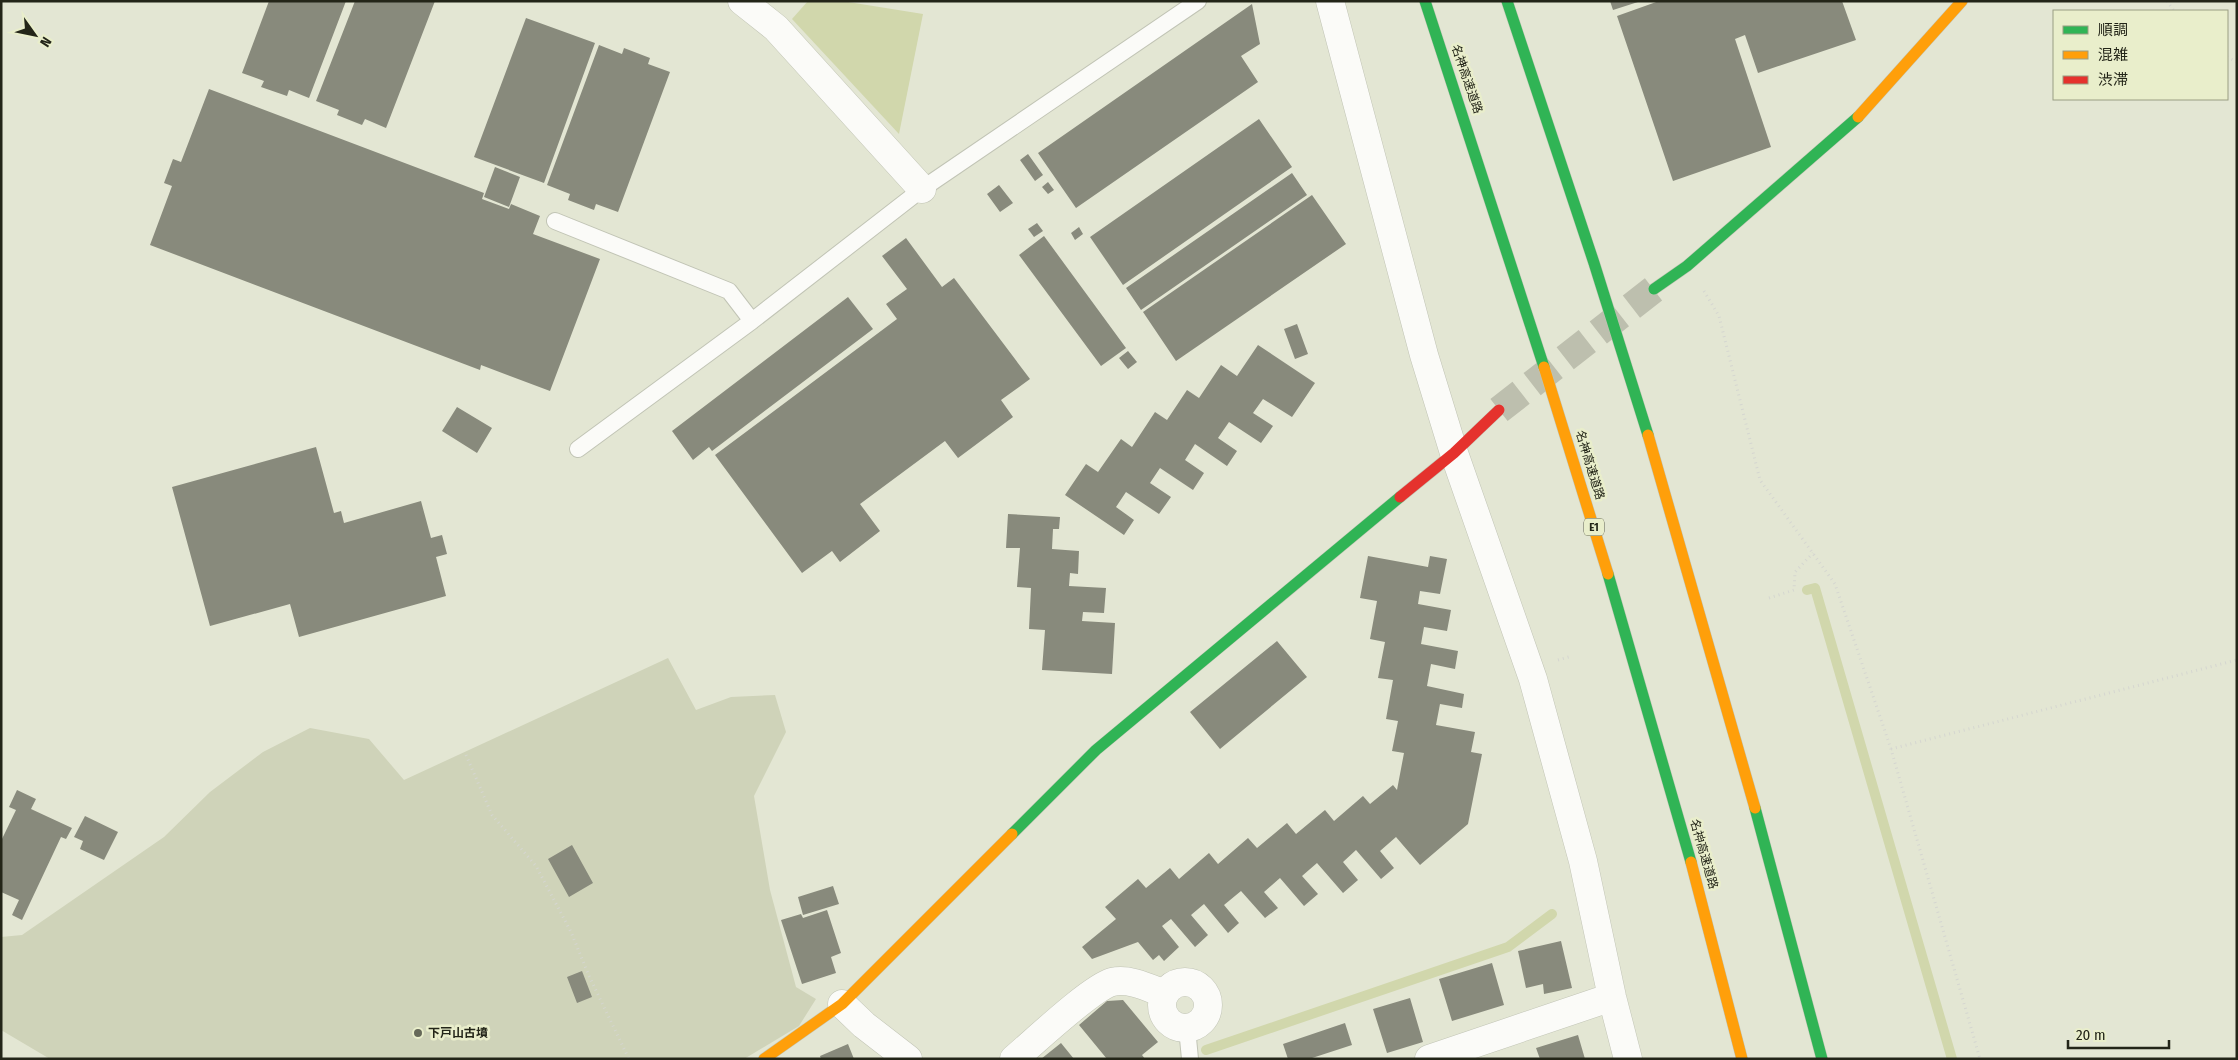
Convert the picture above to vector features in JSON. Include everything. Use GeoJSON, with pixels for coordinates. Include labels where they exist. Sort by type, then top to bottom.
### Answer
{"type":"FeatureCollection","features":[{"type":"Feature","properties":{"kind":"main road","name":"名神高速道路"},"geometry":{"type":"LineString","coordinates":[[1425,1],[1478,154],[1638,669],[1702,898],[1742,1059]]}},
{"type":"Feature","properties":{"kind":"main road"},"geometry":{"type":"LineString","coordinates":[[1507,1],[1545,112],[1646,431],[1772,867],[1822,1059]]}},
{"type":"Feature","properties":{"kind":"main road"},"geometry":{"type":"LineString","coordinates":[[1654,289],[1687,266],[1863,113],[1962,1]]}},
{"type":"Feature","properties":{"kind":"main road"},"geometry":{"type":"LineString","coordinates":[[764,1059],[842,1004],[1096,750],[1454,453],[1499,410]]}},
{"type":"Feature","properties":{"kind":"street"},"geometry":{"type":"LineString","coordinates":[[742,1],[776,28],[922,189]]}},
{"type":"Feature","properties":{"kind":"street"},"geometry":{"type":"LineString","coordinates":[[1330,1],[1424,355],[1454,453],[1532,680],[1583,861],[1612,997],[1628,1059]]}},
{"type":"Feature","properties":{"kind":"street"},"geometry":{"type":"LineString","coordinates":[[1014,1059],[1094,992],[1113,982],[1134,982],[1165,994]]}},
{"type":"Feature","properties":{"kind":"street"},"geometry":{"type":"LineString","coordinates":[[1188,982],[1195,984],[1205,992],[1208,999],[1207,1012],[1199,1023],[1186,1028],[1173,1025],[1168,1020],[1162,1007],[1165,994],[1175,984],[1188,982]]}},
{"type":"Feature","properties":{"kind":"street"},"geometry":{"type":"LineString","coordinates":[[1429,1059],[1612,997]]}},
{"type":"Feature","properties":{"kind":"street"},"geometry":{"type":"LineString","coordinates":[[842,1004],[864,1025],[908,1059]]}},
{"type":"Feature","properties":{"kind":"lane"},"geometry":{"type":"LineString","coordinates":[[578,449],[752,321],[922,189],[1198,1]]}},
{"type":"Feature","properties":{"kind":"lane"},"geometry":{"type":"LineString","coordinates":[[555,221],[729,291],[752,321]]}},
{"type":"Feature","properties":{"kind":"lane"},"geometry":{"type":"LineString","coordinates":[[1186,1028],[1190,1059]]}},
{"type":"Feature","properties":{"kind":"path"},"geometry":{"type":"LineString","coordinates":[[1687,266],[1719,316],[1760,480],[1836,584],[1891,749],[1980,1059]]}},
{"type":"Feature","properties":{"kind":"path"},"geometry":{"type":"LineString","coordinates":[[1769,598],[1794,590],[1794,572],[1813,553]]}},
{"type":"Feature","properties":{"kind":"path"},"geometry":{"type":"LineString","coordinates":[[1891,749],[2237,660]]}},
{"type":"Feature","properties":{"kind":"path"},"geometry":{"type":"LineString","coordinates":[[466,755],[492,815],[536,866],[571,932],[589,976],[629,1059]]}},
{"type":"Feature","properties":{"kind":"shaded area"},"geometry":{"type":"Polygon","coordinates":[[[808,1],[842,1],[923,14],[899,134],[792,19],[808,1]]]}},
{"type":"Feature","properties":{"kind":"shaded area"},"geometry":{"type":"Polygon","coordinates":[[[668,658],[696,710],[731,697],[775,695],[786,732],[754,796],[770,890],[796,987],[816,999],[799,1026],[744,1059],[50,1059],[1,1030],[1,937],[22,935],[164,837],[210,792],[263,752],[310,728],[369,739],[404,780],[668,658]]]}},
{"type":"Feature","properties":{"kind":"building"},"geometry":{"type":"Polygon","coordinates":[[[269,1],[346,1],[309,98],[289,90],[287,96],[261,87],[264,81],[242,73],[269,1]]]}},
{"type":"Feature","properties":{"kind":"building"},"geometry":{"type":"Polygon","coordinates":[[[355,1],[435,1],[386,128],[365,119],[362,125],[337,115],[339,110],[316,101],[355,1]]]}},
{"type":"Feature","properties":{"kind":"building"},"geometry":{"type":"Polygon","coordinates":[[[1610,1],[1638,1],[1638,2],[1613,10],[1610,1]]]}},
{"type":"Feature","properties":{"kind":"building"},"geometry":{"type":"Polygon","coordinates":[[[1659,1],[1842,1],[1856,40],[1758,73],[1745,35],[1735,39],[1771,147],[1673,181],[1617,16],[1659,1]]]}},
{"type":"Feature","properties":{"kind":"building"},"geometry":{"type":"Polygon","coordinates":[[[1252,4],[1260,44],[1241,56],[1258,82],[1076,208],[1038,153],[1252,4]]]}},
{"type":"Feature","properties":{"kind":"building"},"geometry":{"type":"Polygon","coordinates":[[[526,18],[595,43],[544,183],[474,157],[526,18]]]}},
{"type":"Feature","properties":{"kind":"building"},"geometry":{"type":"Polygon","coordinates":[[[599,45],[622,54],[624,48],[650,58],[648,64],[670,72],[618,212],[596,204],[594,210],[568,200],[570,194],[547,185],[599,45]]]}},
{"type":"Feature","properties":{"kind":"building"},"geometry":{"type":"Polygon","coordinates":[[[209,89],[484,193],[482,199],[509,209],[511,204],[540,216],[533,234],[600,259],[550,391],[481,365],[480,370],[150,245],[172,186],[164,183],[173,159],[181,162],[209,89]]]}},
{"type":"Feature","properties":{"kind":"building"},"geometry":{"type":"Polygon","coordinates":[[[1259,119],[1292,167],[1123,285],[1090,237],[1259,119]]]}},
{"type":"Feature","properties":{"kind":"building"},"geometry":{"type":"Polygon","coordinates":[[[1028,154],[1043,175],[1035,181],[1020,160],[1028,154]]]}},
{"type":"Feature","properties":{"kind":"building"},"geometry":{"type":"Polygon","coordinates":[[[495,167],[520,177],[509,207],[484,197],[495,167]]]}},
{"type":"Feature","properties":{"kind":"building"},"geometry":{"type":"Polygon","coordinates":[[[1292,173],[1307,195],[1141,310],[1126,288],[1292,173]]]}},
{"type":"Feature","properties":{"kind":"building"},"geometry":{"type":"Polygon","coordinates":[[[1048,182],[1054,190],[1048,194],[1042,187],[1048,182]]]}},
{"type":"Feature","properties":{"kind":"building"},"geometry":{"type":"Polygon","coordinates":[[[999,185],[1013,203],[1000,212],[987,194],[999,185]]]}},
{"type":"Feature","properties":{"kind":"building"},"geometry":{"type":"Polygon","coordinates":[[[1312,195],[1346,244],[1176,361],[1143,312],[1312,195]]]}},
{"type":"Feature","properties":{"kind":"building"},"geometry":{"type":"Polygon","coordinates":[[[1037,223],[1043,231],[1034,237],[1028,229],[1037,223]]]}},
{"type":"Feature","properties":{"kind":"building"},"geometry":{"type":"Polygon","coordinates":[[[1079,227],[1083,234],[1075,240],[1071,233],[1079,227]]]}},
{"type":"Feature","properties":{"kind":"building"},"geometry":{"type":"Polygon","coordinates":[[[1044,236],[1126,348],[1101,366],[1019,255],[1044,236]]]}},
{"type":"Feature","properties":{"kind":"building"},"geometry":{"type":"Polygon","coordinates":[[[906,238],[942,287],[954,278],[1030,379],[1001,400],[1013,417],[958,458],[945,441],[860,504],[880,531],[840,562],[832,551],[802,573],[715,455],[897,319],[886,304],[907,289],[882,256],[906,238]]]}},
{"type":"Feature","properties":{"kind":"building"},"geometry":{"type":"Polygon","coordinates":[[[848,297],[873,329],[712,451],[709,447],[693,460],[672,431],[848,297]]]}},
{"type":"Feature","properties":{"kind":"building"},"geometry":{"type":"Polygon","coordinates":[[[1297,324],[1308,354],[1295,359],[1284,329],[1297,324]]]}},
{"type":"Feature","properties":{"kind":"building"},"geometry":{"type":"Polygon","coordinates":[[[1258,345],[1315,383],[1292,417],[1263,399],[1253,413],[1273,426],[1261,443],[1229,422],[1218,438],[1237,451],[1227,466],[1195,444],[1185,460],[1204,473],[1193,490],[1160,468],[1150,483],[1171,497],[1159,514],[1126,492],[1116,507],[1134,520],[1124,535],[1065,495],[1086,464],[1098,472],[1121,439],[1132,447],[1155,412],[1167,420],[1187,390],[1199,398],[1221,365],[1237,376],[1258,345]]]}},
{"type":"Feature","properties":{"kind":"building"},"geometry":{"type":"Polygon","coordinates":[[[1128,351],[1137,362],[1128,369],[1119,358],[1128,351]]]}},
{"type":"Feature","properties":{"kind":"building"},"geometry":{"type":"Polygon","coordinates":[[[457,407],[492,428],[477,453],[442,431],[457,407]]]}},
{"type":"Feature","properties":{"kind":"building"},"geometry":{"type":"Polygon","coordinates":[[[316,447],[334,513],[341,511],[344,523],[421,501],[431,538],[442,535],[447,554],[436,557],[446,596],[299,637],[290,604],[210,626],[172,487],[316,447]]]}},
{"type":"Feature","properties":{"kind":"building"},"geometry":{"type":"Polygon","coordinates":[[[1008,514],[1060,517],[1059,529],[1053,529],[1052,549],[1079,551],[1078,574],[1070,573],[1069,586],[1106,588],[1104,613],[1083,612],[1082,621],[1115,623],[1112,674],[1042,670],[1045,630],[1029,629],[1031,588],[1017,587],[1020,548],[1006,548],[1008,514]]]}},
{"type":"Feature","properties":{"kind":"building"},"geometry":{"type":"Polygon","coordinates":[[[1368,556],[1428,567],[1430,556],[1447,559],[1440,594],[1420,591],[1418,604],[1451,610],[1447,631],[1424,627],[1421,644],[1458,651],[1455,669],[1431,664],[1427,686],[1464,694],[1462,708],[1440,704],[1436,725],[1475,732],[1471,752],[1482,754],[1468,824],[1420,865],[1396,837],[1380,851],[1394,868],[1381,879],[1356,850],[1343,862],[1358,880],[1343,893],[1317,863],[1302,876],[1318,894],[1304,906],[1280,878],[1264,892],[1278,908],[1265,918],[1241,891],[1224,905],[1239,923],[1228,933],[1204,904],[1191,915],[1208,935],[1195,947],[1171,919],[1162,926],[1179,947],[1164,961],[1159,955],[1153,960],[1138,942],[1092,959],[1082,947],[1116,919],[1105,907],[1138,879],[1146,888],[1170,868],[1179,879],[1209,853],[1218,864],[1248,838],[1257,848],[1287,823],[1296,834],[1325,810],[1334,821],[1363,796],[1370,804],[1393,785],[1397,790],[1404,753],[1392,751],[1398,721],[1386,719],[1393,680],[1378,678],[1385,642],[1370,639],[1377,601],[1360,598],[1368,556]]]}},
{"type":"Feature","properties":{"kind":"building"},"geometry":{"type":"Polygon","coordinates":[[[1277,641],[1307,677],[1220,749],[1190,712],[1277,641]]]}},
{"type":"Feature","properties":{"kind":"building"},"geometry":{"type":"Polygon","coordinates":[[[17,790],[36,799],[31,809],[72,828],[66,839],[61,837],[22,920],[12,915],[19,900],[1,892],[1,841],[16,810],[9,807],[17,790]]]}},
{"type":"Feature","properties":{"kind":"building"},"geometry":{"type":"Polygon","coordinates":[[[85,816],[118,832],[104,860],[80,849],[83,841],[74,837],[85,816]]]}},
{"type":"Feature","properties":{"kind":"building"},"geometry":{"type":"Polygon","coordinates":[[[572,845],[593,883],[569,897],[548,859],[572,845]]]}},
{"type":"Feature","properties":{"kind":"building"},"geometry":{"type":"Polygon","coordinates":[[[833,886],[839,904],[803,915],[798,897],[833,886]]]}},
{"type":"Feature","properties":{"kind":"building"},"geometry":{"type":"Polygon","coordinates":[[[827,910],[841,953],[831,957],[836,973],[802,984],[781,920],[801,914],[803,918],[827,910]]]}},
{"type":"Feature","properties":{"kind":"building"},"geometry":{"type":"Polygon","coordinates":[[[1561,941],[1572,988],[1544,994],[1543,984],[1526,988],[1518,951],[1561,941]]]}},
{"type":"Feature","properties":{"kind":"building"},"geometry":{"type":"Polygon","coordinates":[[[1492,963],[1504,1005],[1452,1021],[1439,979],[1492,963]]]}},
{"type":"Feature","properties":{"kind":"building"},"geometry":{"type":"Polygon","coordinates":[[[582,971],[592,997],[577,1003],[567,977],[582,971]]]}},
{"type":"Feature","properties":{"kind":"building"},"geometry":{"type":"Polygon","coordinates":[[[1410,998],[1423,1042],[1387,1053],[1373,1009],[1410,998]]]}},
{"type":"Feature","properties":{"kind":"building"},"geometry":{"type":"Polygon","coordinates":[[[1123,1000],[1158,1042],[1142,1055],[1145,1059],[1107,1059],[1079,1025],[1107,1001],[1123,1000]]]}},
{"type":"Feature","properties":{"kind":"building"},"geometry":{"type":"Polygon","coordinates":[[[1345,1023],[1352,1045],[1309,1059],[1288,1059],[1283,1044],[1345,1023]]]}},
{"type":"Feature","properties":{"kind":"building"},"geometry":{"type":"Polygon","coordinates":[[[1578,1035],[1585,1059],[1540,1059],[1536,1048],[1578,1035]]]}},
{"type":"Feature","properties":{"kind":"building"},"geometry":{"type":"Polygon","coordinates":[[[1061,1043],[1074,1059],[1041,1059],[1061,1043]]]}},
{"type":"Feature","properties":{"kind":"building"},"geometry":{"type":"Polygon","coordinates":[[[848,1044],[854,1059],[821,1059],[820,1056],[848,1044]]]}},
{"type":"Feature","properties":{"kind":"waterway"},"geometry":{"type":"LineString","coordinates":[[1807,590],[1815,588],[1952,1059]]}},
{"type":"Feature","properties":{"kind":"waterway"},"geometry":{"type":"LineString","coordinates":[[1206,1050],[1508,947],[1552,914]]}},
{"type":"Feature","properties":{"kind":"tunnel"},"geometry":{"type":"LineString","coordinates":[[1499,410],[1654,289]]}},
{"type":"Feature","properties":{"kind":"traffic: fast"},"geometry":{"type":"LineString","coordinates":[[1425,1],[1544,367]]}},
{"type":"Feature","properties":{"kind":"traffic: fast"},"geometry":{"type":"LineString","coordinates":[[1507,1],[1594,263],[1648,435]]}},
{"type":"Feature","properties":{"kind":"traffic: fast"},"geometry":{"type":"LineString","coordinates":[[1654,289],[1687,266],[1858,117]]}},
{"type":"Feature","properties":{"kind":"traffic: fast"},"geometry":{"type":"LineString","coordinates":[[1012,834],[1096,750],[1400,497]]}},
{"type":"Feature","properties":{"kind":"traffic: fast"},"geometry":{"type":"LineString","coordinates":[[1608,574],[1691,862]]}},
{"type":"Feature","properties":{"kind":"traffic: fast"},"geometry":{"type":"LineString","coordinates":[[1755,808],[1822,1059]]}},
{"type":"Feature","properties":{"kind":"traffic: slow"},"geometry":{"type":"LineString","coordinates":[[1858,117],[1962,1]]}},
{"type":"Feature","properties":{"kind":"traffic: slow"},"geometry":{"type":"LineString","coordinates":[[1544,367],[1608,574]]}},
{"type":"Feature","properties":{"kind":"traffic: slow"},"geometry":{"type":"LineString","coordinates":[[1648,435],[1755,808]]}},
{"type":"Feature","properties":{"kind":"traffic: slow"},"geometry":{"type":"LineString","coordinates":[[764,1059],[842,1004],[1012,834]]}},
{"type":"Feature","properties":{"kind":"traffic: slow"},"geometry":{"type":"LineString","coordinates":[[1691,862],[1742,1059]]}},
{"type":"Feature","properties":{"kind":"traffic: jam"},"geometry":{"type":"LineString","coordinates":[[1400,497],[1454,453],[1499,410]]}},
{"type":"Feature","properties":{"kind":"place","name":"下戸山古墳"},"geometry":{"type":"Point","coordinates":[418,1033]}}]}
